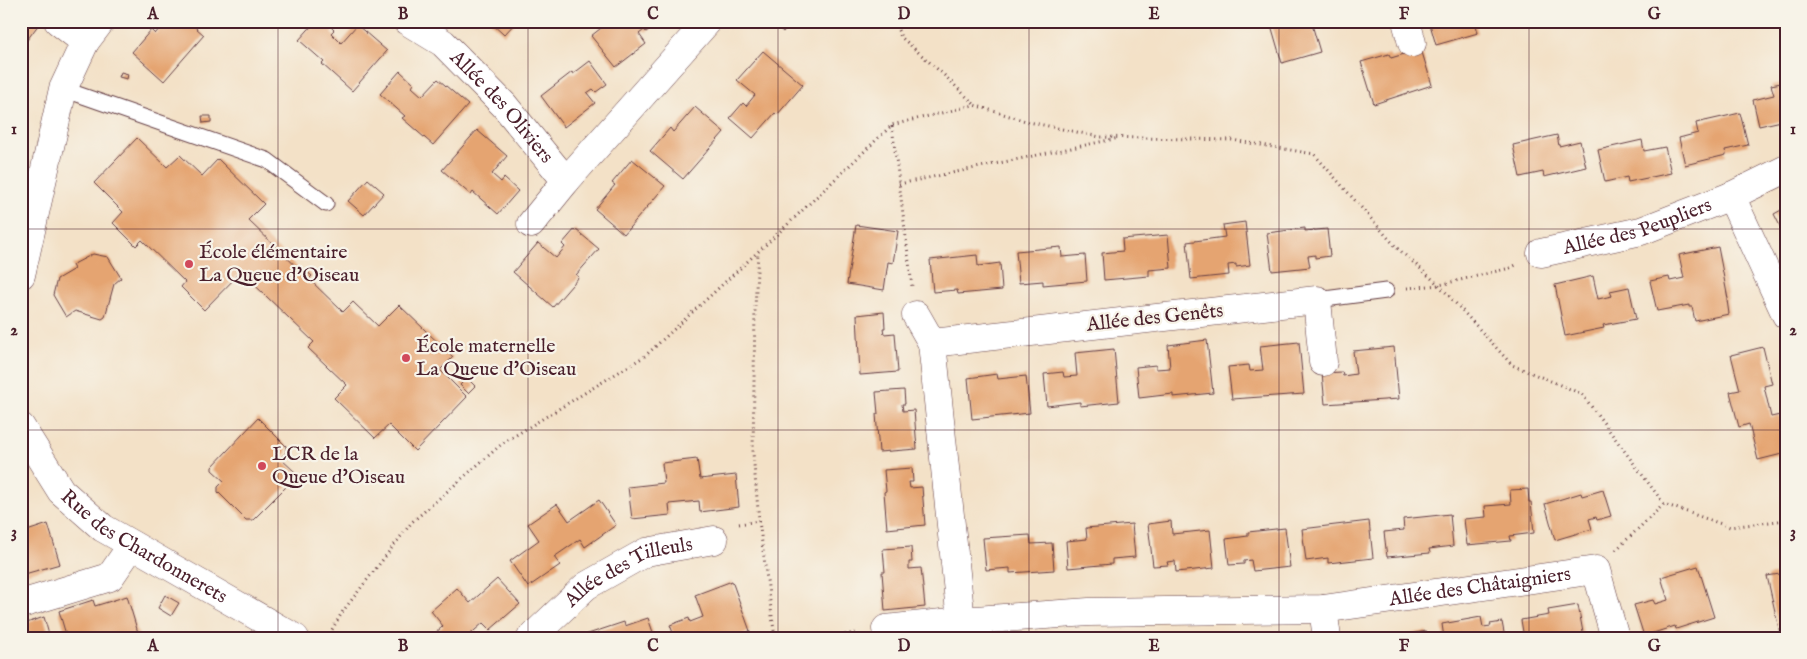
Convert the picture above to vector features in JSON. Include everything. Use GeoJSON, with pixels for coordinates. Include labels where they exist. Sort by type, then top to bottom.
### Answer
{"type":"FeatureCollection","features":[{"type":"Feature","properties":{"kind":"street"},"geometry":{"type":"LineString","coordinates":[[21,275],[63,89],[93,32],[58,21]]}},
{"type":"Feature","properties":{"kind":"street","name":"Allée des Oliviers"},"geometry":{"type":"LineString","coordinates":[[407,21],[443,43],[504,105],[566,181]]}},
{"type":"Feature","properties":{"kind":"street","name":"Allée des Oliviers"},"geometry":{"type":"LineString","coordinates":[[531,224],[566,181],[708,21]]}},
{"type":"Feature","properties":{"kind":"street","name":"Allée des Peupliers"},"geometry":{"type":"LineString","coordinates":[[1541,252],[1642,231],[1731,196],[1786,169]]}},
{"type":"Feature","properties":{"kind":"street","name":"Allée des Peupliers"},"geometry":{"type":"LineString","coordinates":[[1731,196],[1786,315]]}},
{"type":"Feature","properties":{"kind":"street"},"geometry":{"type":"LineString","coordinates":[[1317,300],[1323,362]]}},
{"type":"Feature","properties":{"kind":"street","name":"Allée des Genêts"},"geometry":{"type":"LineString","coordinates":[[932,344],[1317,300]]}},
{"type":"Feature","properties":{"kind":"street"},"geometry":{"type":"LineString","coordinates":[[916,314],[932,344],[961,620]]}},
{"type":"Feature","properties":{"kind":"street","name":"Rue des Chardonnerets"},"geometry":{"type":"LineString","coordinates":[[21,427],[61,491],[103,528],[291,637]]}},
{"type":"Feature","properties":{"kind":"street","name":"Allée des Tilleuls"},"geometry":{"type":"LineString","coordinates":[[531,638],[586,586],[646,552],[714,540]]}},
{"type":"Feature","properties":{"kind":"street"},"geometry":{"type":"LineString","coordinates":[[21,604],[110,577],[132,545]]}},
{"type":"Feature","properties":{"kind":"street","name":"Allée des Châtaigniers"},"geometry":{"type":"LineString","coordinates":[[1323,609],[1596,570],[1616,638]]}},
{"type":"Feature","properties":{"kind":"street"},"geometry":{"type":"LineString","coordinates":[[886,629],[961,620],[1089,612],[1323,609],[1327,638]]}},
{"type":"Feature","properties":{"kind":"lane"},"geometry":{"type":"LineString","coordinates":[[63,89],[267,160],[326,204]]}},
{"type":"Feature","properties":{"kind":"lane"},"geometry":{"type":"LineString","coordinates":[[1317,300],[1386,291]]}},
{"type":"Feature","properties":{"kind":"path"},"geometry":{"type":"LineString","coordinates":[[894,21],[901,37],[944,75],[974,105]]}},
{"type":"Feature","properties":{"kind":"path"},"geometry":{"type":"LineString","coordinates":[[892,125],[916,314]]}},
{"type":"Feature","properties":{"kind":"path"},"geometry":{"type":"LineString","coordinates":[[899,184],[1124,137]]}},
{"type":"Feature","properties":{"kind":"path"},"geometry":{"type":"LineString","coordinates":[[758,252],[753,453],[758,521],[775,638]]}},
{"type":"Feature","properties":{"kind":"path"},"geometry":{"type":"LineString","coordinates":[[1386,291],[1440,284],[1510,268],[1541,252]]}},
{"type":"Feature","properties":{"kind":"path"},"geometry":{"type":"LineString","coordinates":[[1596,570],[1664,504]]}},
{"type":"Feature","properties":{"kind":"path"},"geometry":{"type":"LineString","coordinates":[[714,540],[715,528],[758,521]]}},
{"type":"Feature","properties":{"kind":"path"},"geometry":{"type":"LineString","coordinates":[[820,638],[886,629]]}},
{"type":"Feature","properties":{"kind":"building"},"geometry":{"type":"Polygon","coordinates":[[[21,21],[35,21],[39,24],[21,48],[21,21]]]}},
{"type":"Feature","properties":{"kind":"building"},"geometry":{"type":"Polygon","coordinates":[[[166,21],[188,21],[204,35],[164,81],[132,52],[151,30],[155,34],[166,21]]]}},
{"type":"Feature","properties":{"kind":"building"},"geometry":{"type":"Polygon","coordinates":[[[316,21],[325,21],[334,30],[331,33],[341,43],[357,25],[387,51],[352,91],[299,40],[316,21]]]}},
{"type":"Feature","properties":{"kind":"building"},"geometry":{"type":"Polygon","coordinates":[[[489,21],[517,21],[504,35],[489,21]]]}},
{"type":"Feature","properties":{"kind":"building"},"geometry":{"type":"Polygon","coordinates":[[[610,21],[657,21],[658,23],[646,32],[644,30],[639,34],[646,44],[616,67],[591,36],[610,21]]]}},
{"type":"Feature","properties":{"kind":"building"},"geometry":{"type":"Polygon","coordinates":[[[771,21],[793,21],[783,32],[771,21]]]}},
{"type":"Feature","properties":{"kind":"building"},"geometry":{"type":"Polygon","coordinates":[[[1273,21],[1311,21],[1320,52],[1282,63],[1271,25],[1274,24],[1273,21]]]}},
{"type":"Feature","properties":{"kind":"building"},"geometry":{"type":"Polygon","coordinates":[[[1429,21],[1475,21],[1478,33],[1436,45],[1429,21]]]}},
{"type":"Feature","properties":{"kind":"building"},"geometry":{"type":"Polygon","coordinates":[[[1421,49],[1432,85],[1374,104],[1361,62],[1389,54],[1391,58],[1421,49]]]}},
{"type":"Feature","properties":{"kind":"building"},"geometry":{"type":"Polygon","coordinates":[[[763,51],[803,85],[777,115],[775,113],[753,138],[730,118],[743,103],[746,106],[755,95],[737,80],[763,51]]]}},
{"type":"Feature","properties":{"kind":"building"},"geometry":{"type":"Polygon","coordinates":[[[590,61],[607,84],[596,92],[593,89],[587,93],[595,103],[564,127],[541,96],[572,72],[573,74],[590,61]]]}},
{"type":"Feature","properties":{"kind":"building"},"geometry":{"type":"Polygon","coordinates":[[[400,71],[414,84],[412,87],[422,96],[438,79],[468,105],[433,145],[402,118],[405,116],[380,94],[400,71]]]}},
{"type":"Feature","properties":{"kind":"building"},"geometry":{"type":"Polygon","coordinates":[[[121,72],[128,74],[127,79],[119,77],[121,72]]]}},
{"type":"Feature","properties":{"kind":"building"},"geometry":{"type":"Polygon","coordinates":[[[1786,82],[1786,120],[1759,126],[1753,100],[1774,95],[1771,85],[1786,82]]]}},
{"type":"Feature","properties":{"kind":"building"},"geometry":{"type":"Polygon","coordinates":[[[695,107],[724,132],[683,179],[650,151],[670,128],[673,132],[695,107]]]}},
{"type":"Feature","properties":{"kind":"building"},"geometry":{"type":"Polygon","coordinates":[[[1740,113],[1748,145],[1725,150],[1726,155],[1685,165],[1679,138],[1698,133],[1696,123],[1740,113]]]}},
{"type":"Feature","properties":{"kind":"building"},"geometry":{"type":"Polygon","coordinates":[[[202,116],[211,116],[211,122],[203,123],[202,116]]]}},
{"type":"Feature","properties":{"kind":"building"},"geometry":{"type":"Polygon","coordinates":[[[477,130],[507,156],[492,174],[501,182],[504,178],[518,191],[498,214],[473,192],[471,195],[442,170],[477,130]]]}},
{"type":"Feature","properties":{"kind":"building"},"geometry":{"type":"Polygon","coordinates":[[[1557,135],[1559,146],[1580,141],[1586,167],[1544,177],[1543,172],[1520,177],[1513,145],[1557,135]]]}},
{"type":"Feature","properties":{"kind":"building"},"geometry":{"type":"Polygon","coordinates":[[[137,138],[167,167],[180,155],[202,176],[218,159],[264,204],[248,220],[303,273],[306,271],[312,276],[309,279],[343,312],[353,302],[378,326],[399,305],[453,357],[440,370],[467,397],[415,451],[389,425],[375,438],[334,398],[347,385],[308,348],[314,342],[241,272],[204,310],[181,287],[185,282],[142,240],[136,246],[113,223],[123,212],[94,183],[137,138]]]}},
{"type":"Feature","properties":{"kind":"building"},"geometry":{"type":"Polygon","coordinates":[[[1642,140],[1644,151],[1665,147],[1671,173],[1628,182],[1627,177],[1605,182],[1598,150],[1642,140]]]}},
{"type":"Feature","properties":{"kind":"building"},"geometry":{"type":"Polygon","coordinates":[[[632,159],[665,186],[624,234],[595,209],[615,185],[612,183],[632,159]]]}},
{"type":"Feature","properties":{"kind":"building"},"geometry":{"type":"Polygon","coordinates":[[[368,179],[384,193],[364,215],[348,201],[368,179]]]}},
{"type":"Feature","properties":{"kind":"building"},"geometry":{"type":"Polygon","coordinates":[[[1785,208],[1786,210],[1786,238],[1774,214],[1785,208]]]}},
{"type":"Feature","properties":{"kind":"building"},"geometry":{"type":"Polygon","coordinates":[[[1245,222],[1250,265],[1236,267],[1236,264],[1228,265],[1229,275],[1191,279],[1187,242],[1225,237],[1223,225],[1245,222]]]}},
{"type":"Feature","properties":{"kind":"building"},"geometry":{"type":"Polygon","coordinates":[[[856,225],[898,231],[893,263],[888,262],[884,290],[847,284],[856,225]]]}},
{"type":"Feature","properties":{"kind":"building"},"geometry":{"type":"Polygon","coordinates":[[[1305,228],[1305,231],[1327,229],[1330,256],[1315,258],[1315,255],[1308,256],[1310,267],[1272,271],[1267,233],[1305,228]]]}},
{"type":"Feature","properties":{"kind":"building"},"geometry":{"type":"Polygon","coordinates":[[[575,229],[599,249],[576,275],[579,277],[553,307],[513,272],[538,243],[556,258],[565,247],[562,244],[575,229]]]}},
{"type":"Feature","properties":{"kind":"building"},"geometry":{"type":"Polygon","coordinates":[[[1168,235],[1171,268],[1149,270],[1149,276],[1104,280],[1102,253],[1123,251],[1122,239],[1168,235]]]}},
{"type":"Feature","properties":{"kind":"building"},"geometry":{"type":"Polygon","coordinates":[[[1061,247],[1062,257],[1085,255],[1087,281],[1043,285],[1043,281],[1019,283],[1016,251],[1061,247]]]}},
{"type":"Feature","properties":{"kind":"building"},"geometry":{"type":"Polygon","coordinates":[[[1718,247],[1729,314],[1695,321],[1692,307],[1689,307],[1689,305],[1657,311],[1650,281],[1669,277],[1670,281],[1684,278],[1679,255],[1718,247]]]}},
{"type":"Feature","properties":{"kind":"building"},"geometry":{"type":"Polygon","coordinates":[[[93,254],[108,257],[121,278],[114,284],[105,317],[102,319],[75,311],[66,317],[53,295],[57,279],[74,269],[72,265],[93,254]]]}},
{"type":"Feature","properties":{"kind":"building"},"geometry":{"type":"Polygon","coordinates":[[[977,255],[978,266],[1000,263],[1002,290],[958,294],[957,290],[933,292],[930,260],[977,255]]]}},
{"type":"Feature","properties":{"kind":"building"},"geometry":{"type":"Polygon","coordinates":[[[1593,276],[1598,299],[1612,296],[1610,291],[1629,287],[1636,319],[1603,325],[1604,328],[1565,336],[1555,285],[1593,276]]]}},
{"type":"Feature","properties":{"kind":"building"},"geometry":{"type":"Polygon","coordinates":[[[884,312],[884,334],[895,333],[898,372],[860,375],[857,315],[884,312]]]}},
{"type":"Feature","properties":{"kind":"building"},"geometry":{"type":"Polygon","coordinates":[[[1207,340],[1213,393],[1173,397],[1173,394],[1139,398],[1136,367],[1156,365],[1156,369],[1170,368],[1168,345],[1207,340]]]}},
{"type":"Feature","properties":{"kind":"building"},"geometry":{"type":"Polygon","coordinates":[[[1299,342],[1304,394],[1232,399],[1228,367],[1249,365],[1250,371],[1263,370],[1260,346],[1299,342]]]}},
{"type":"Feature","properties":{"kind":"building"},"geometry":{"type":"Polygon","coordinates":[[[1394,347],[1399,399],[1325,404],[1322,373],[1342,372],[1343,376],[1356,374],[1353,351],[1394,347]]]}},
{"type":"Feature","properties":{"kind":"building"},"geometry":{"type":"Polygon","coordinates":[[[1763,347],[1772,384],[1764,386],[1771,417],[1780,415],[1786,436],[1786,453],[1758,460],[1749,424],[1739,427],[1730,392],[1740,390],[1731,355],[1763,347]]]}},
{"type":"Feature","properties":{"kind":"building"},"geometry":{"type":"Polygon","coordinates":[[[1114,349],[1119,402],[1080,406],[1080,402],[1047,406],[1044,374],[1063,372],[1064,377],[1077,376],[1075,353],[1114,349]]]}},
{"type":"Feature","properties":{"kind":"building"},"geometry":{"type":"Polygon","coordinates":[[[997,374],[998,379],[1026,376],[1030,413],[972,419],[968,378],[997,374]]]}},
{"type":"Feature","properties":{"kind":"building"},"geometry":{"type":"Polygon","coordinates":[[[467,378],[475,386],[468,393],[460,385],[467,378]]]}},
{"type":"Feature","properties":{"kind":"building"},"geometry":{"type":"Polygon","coordinates":[[[904,390],[905,404],[902,404],[903,411],[914,410],[917,449],[879,452],[876,392],[904,390]]]}},
{"type":"Feature","properties":{"kind":"building"},"geometry":{"type":"Polygon","coordinates":[[[258,418],[286,446],[286,453],[280,458],[295,472],[294,479],[253,520],[246,520],[218,492],[218,487],[224,481],[212,470],[212,467],[258,418]]]}},
{"type":"Feature","properties":{"kind":"building"},"geometry":{"type":"Polygon","coordinates":[[[697,459],[700,479],[736,475],[739,507],[700,512],[699,501],[669,504],[670,515],[632,519],[628,487],[664,483],[662,463],[697,459]]]}},
{"type":"Feature","properties":{"kind":"building"},"geometry":{"type":"Polygon","coordinates":[[[912,468],[913,482],[909,482],[910,488],[922,487],[925,525],[887,529],[884,470],[912,468]]]}},
{"type":"Feature","properties":{"kind":"building"},"geometry":{"type":"Polygon","coordinates":[[[1528,489],[1534,533],[1510,536],[1511,541],[1467,545],[1464,519],[1486,517],[1485,506],[1511,504],[1510,490],[1528,489]]]}},
{"type":"Feature","properties":{"kind":"building"},"geometry":{"type":"Polygon","coordinates":[[[1603,490],[1611,516],[1597,520],[1596,517],[1589,519],[1592,529],[1555,540],[1545,504],[1581,493],[1582,496],[1603,490]]]}},
{"type":"Feature","properties":{"kind":"building"},"geometry":{"type":"Polygon","coordinates":[[[599,500],[616,525],[585,547],[580,539],[554,557],[560,565],[528,587],[510,561],[539,540],[528,524],[557,504],[569,521],[599,500]]]}},
{"type":"Feature","properties":{"kind":"building"},"geometry":{"type":"Polygon","coordinates":[[[1450,514],[1453,546],[1429,549],[1430,553],[1387,557],[1384,532],[1404,530],[1403,519],[1450,514]]]}},
{"type":"Feature","properties":{"kind":"building"},"geometry":{"type":"Polygon","coordinates":[[[1171,521],[1172,534],[1210,530],[1214,568],[1176,572],[1175,561],[1167,562],[1168,565],[1153,566],[1148,524],[1171,521]]]}},
{"type":"Feature","properties":{"kind":"building"},"geometry":{"type":"Polygon","coordinates":[[[1369,521],[1373,558],[1328,563],[1328,558],[1306,561],[1302,529],[1369,521]]]}},
{"type":"Feature","properties":{"kind":"building"},"geometry":{"type":"Polygon","coordinates":[[[48,524],[60,564],[21,575],[21,533],[48,524]]]}},
{"type":"Feature","properties":{"kind":"building"},"geometry":{"type":"Polygon","coordinates":[[[1132,524],[1135,557],[1112,559],[1112,564],[1068,568],[1066,541],[1087,539],[1086,528],[1132,524]]]}},
{"type":"Feature","properties":{"kind":"building"},"geometry":{"type":"Polygon","coordinates":[[[1285,528],[1290,567],[1253,571],[1251,560],[1244,561],[1244,564],[1229,565],[1226,539],[1248,536],[1248,532],[1285,528]]]}},
{"type":"Feature","properties":{"kind":"building"},"geometry":{"type":"Polygon","coordinates":[[[1030,535],[1031,544],[1052,543],[1054,570],[1010,573],[1010,568],[986,570],[983,538],[1030,535]]]}},
{"type":"Feature","properties":{"kind":"building"},"geometry":{"type":"Polygon","coordinates":[[[911,547],[912,562],[909,562],[909,569],[921,568],[925,607],[885,611],[882,572],[885,572],[883,549],[911,547]]]}},
{"type":"Feature","properties":{"kind":"building"},"geometry":{"type":"Polygon","coordinates":[[[1698,566],[1714,617],[1676,629],[1675,626],[1644,636],[1634,605],[1653,600],[1655,604],[1668,600],[1661,577],[1698,566]]]}},
{"type":"Feature","properties":{"kind":"building"},"geometry":{"type":"Polygon","coordinates":[[[1786,573],[1786,638],[1781,638],[1767,576],[1786,573]]]}},
{"type":"Feature","properties":{"kind":"building"},"geometry":{"type":"Polygon","coordinates":[[[497,579],[520,604],[490,630],[483,623],[466,638],[430,638],[443,626],[431,611],[457,588],[470,603],[497,579]]]}},
{"type":"Feature","properties":{"kind":"building"},"geometry":{"type":"Polygon","coordinates":[[[732,581],[750,631],[733,638],[675,638],[670,625],[689,618],[690,622],[703,617],[695,595],[732,581]]]}},
{"type":"Feature","properties":{"kind":"building"},"geometry":{"type":"Polygon","coordinates":[[[165,595],[179,603],[171,616],[158,608],[165,595]]]}},
{"type":"Feature","properties":{"kind":"building"},"geometry":{"type":"Polygon","coordinates":[[[127,596],[139,636],[133,638],[67,638],[59,611],[93,600],[95,606],[127,596]]]}},
{"type":"Feature","properties":{"kind":"building"},"geometry":{"type":"Polygon","coordinates":[[[1578,605],[1584,638],[1524,638],[1521,620],[1549,615],[1548,610],[1578,605]]]}},
{"type":"Feature","properties":{"kind":"building"},"geometry":{"type":"Polygon","coordinates":[[[44,617],[50,638],[21,638],[21,625],[44,617]]]}},
{"type":"Feature","properties":{"kind":"building"},"geometry":{"type":"Polygon","coordinates":[[[1481,617],[1483,627],[1502,622],[1505,638],[1444,638],[1442,624],[1481,617]]]}},
{"type":"Feature","properties":{"kind":"building"},"geometry":{"type":"Polygon","coordinates":[[[648,618],[655,638],[583,638],[582,636],[624,622],[625,626],[648,618]]]}},
{"type":"Feature","properties":{"kind":"building"},"geometry":{"type":"Polygon","coordinates":[[[1426,631],[1428,638],[1396,638],[1396,637],[1426,631]]]}},
{"type":"Feature","properties":{"kind":"place","name":"École élémentaire La Queue d'Oiseau"},"geometry":{"type":"Point","coordinates":[189,264]}},
{"type":"Feature","properties":{"kind":"place","name":"École maternelle La Queue d'Oiseau"},"geometry":{"type":"Point","coordinates":[406,358]}},
{"type":"Feature","properties":{"kind":"place","name":"LCR de la Queue d'Oiseau"},"geometry":{"type":"Point","coordinates":[262,466]}}]}
